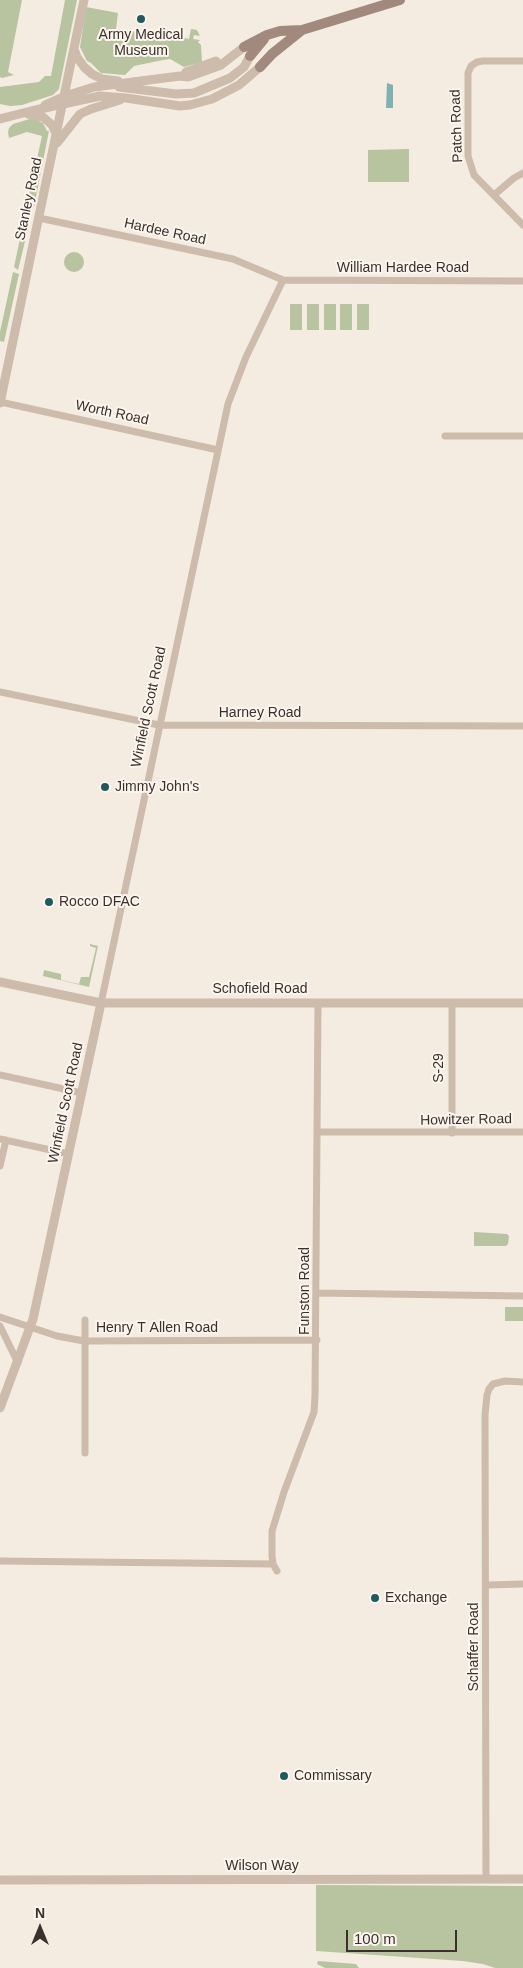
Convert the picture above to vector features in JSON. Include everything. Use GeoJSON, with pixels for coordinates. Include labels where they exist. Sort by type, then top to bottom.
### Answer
{"type":"FeatureCollection","features":[{"type":"Feature","properties":{"kind":"main road"},"geometry":{"type":"LineString","coordinates":[[244,47],[280,31],[302,30],[400,0]]}},
{"type":"Feature","properties":{"kind":"main road"},"geometry":{"type":"LineString","coordinates":[[260,67],[272,54],[302,30]]}},
{"type":"Feature","properties":{"kind":"main road"},"geometry":{"type":"LineString","coordinates":[[250,56],[268,35]]}},
{"type":"Feature","properties":{"kind":"street","name":"Stanley Road"},"geometry":{"type":"LineString","coordinates":[[0,402],[84,0]]}},
{"type":"Feature","properties":{"kind":"street"},"geometry":{"type":"LineString","coordinates":[[0,120],[107,86],[180,76],[244,47]]}},
{"type":"Feature","properties":{"kind":"street"},"geometry":{"type":"LineString","coordinates":[[74,48],[77,57],[92,74],[102,79],[128,83]]}},
{"type":"Feature","properties":{"kind":"street"},"geometry":{"type":"LineString","coordinates":[[107,86],[162,93],[176,94],[186,92],[228,74],[250,56]]}},
{"type":"Feature","properties":{"kind":"street","name":"Patch Road"},"geometry":{"type":"LineString","coordinates":[[523,61],[477,62],[471,66],[468,73],[468,156],[474,175],[523,225]]}},
{"type":"Feature","properties":{"kind":"street"},"geometry":{"type":"LineString","coordinates":[[64,101],[100,96],[180,106],[190,105],[212,98],[239,85],[260,67]]}},
{"type":"Feature","properties":{"kind":"street"},"geometry":{"type":"LineString","coordinates":[[54,148],[80,114],[90,108],[126,98]]}},
{"type":"Feature","properties":{"kind":"street"},"geometry":{"type":"LineString","coordinates":[[27,112],[44,117],[52,125],[57,135]]}},
{"type":"Feature","properties":{"kind":"street"},"geometry":{"type":"LineString","coordinates":[[494,195],[523,173]]}},
{"type":"Feature","properties":{"kind":"street","name":"Hardee Road"},"geometry":{"type":"LineString","coordinates":[[39,218],[233,259],[283,280]]}},
{"type":"Feature","properties":{"kind":"street","name":"William Hardee Road"},"geometry":{"type":"LineString","coordinates":[[283,280],[523,281]]}},
{"type":"Feature","properties":{"kind":"street","name":"Winfield Scott Road"},"geometry":{"type":"LineString","coordinates":[[0,1408],[31,1328],[218,450],[235,382],[283,280]]}},
{"type":"Feature","properties":{"kind":"street","name":"Worth Road"},"geometry":{"type":"LineString","coordinates":[[0,402],[218,450]]}},
{"type":"Feature","properties":{"kind":"street"},"geometry":{"type":"LineString","coordinates":[[445,436],[523,436]]}},
{"type":"Feature","properties":{"kind":"street","name":"Harney Road"},"geometry":{"type":"LineString","coordinates":[[0,692],[159,725],[523,726]]}},
{"type":"Feature","properties":{"kind":"street","name":"Schofield Road"},"geometry":{"type":"LineString","coordinates":[[0,982],[100,1003],[523,1003]]}},
{"type":"Feature","properties":{"kind":"street","name":"Funston Road"},"geometry":{"type":"LineString","coordinates":[[277,1571],[273,1564],[272,1531],[277,1512],[314,1412],[317,1340],[318,1003]]}},
{"type":"Feature","properties":{"kind":"street","name":"S-29"},"geometry":{"type":"LineString","coordinates":[[452,1003],[452,1133]]}},
{"type":"Feature","properties":{"kind":"street"},"geometry":{"type":"LineString","coordinates":[[0,1075],[82,1093]]}},
{"type":"Feature","properties":{"kind":"street","name":"Howitzer Road"},"geometry":{"type":"LineString","coordinates":[[318,1132],[523,1132]]}},
{"type":"Feature","properties":{"kind":"street"},"geometry":{"type":"LineString","coordinates":[[0,1166],[3,1139],[69,1154]]}},
{"type":"Feature","properties":{"kind":"street"},"geometry":{"type":"LineString","coordinates":[[317,1293],[523,1296]]}},
{"type":"Feature","properties":{"kind":"street","name":"Henry T Allen Road"},"geometry":{"type":"LineString","coordinates":[[0,1317],[57,1336],[84,1341],[317,1340]]}},
{"type":"Feature","properties":{"kind":"street"},"geometry":{"type":"LineString","coordinates":[[84,1320],[85,1453]]}},
{"type":"Feature","properties":{"kind":"street"},"geometry":{"type":"LineString","coordinates":[[0,1326],[18,1363]]}},
{"type":"Feature","properties":{"kind":"street","name":"Schaffer Road"},"geometry":{"type":"LineString","coordinates":[[486,1879],[487,1584],[485,1415],[487,1395],[493,1384],[523,1382]]}},
{"type":"Feature","properties":{"kind":"street"},"geometry":{"type":"LineString","coordinates":[[0,1562],[273,1564]]}},
{"type":"Feature","properties":{"kind":"street"},"geometry":{"type":"LineString","coordinates":[[487,1584],[523,1584]]}},
{"type":"Feature","properties":{"kind":"street","name":"Wilson Way"},"geometry":{"type":"LineString","coordinates":[[0,1880],[523,1879]]}},
{"type":"Feature","properties":{"kind":"green space"},"geometry":{"type":"Polygon","coordinates":[[[0,0],[22,0],[8,72],[14,75],[2,78],[0,77],[0,0]]]}},
{"type":"Feature","properties":{"kind":"green space"},"geometry":{"type":"Polygon","coordinates":[[[65,0],[77,0],[59,89],[53,95],[22,105],[10,106],[0,104],[0,87],[39,82],[45,76],[51,76],[65,0]]]}},
{"type":"Feature","properties":{"kind":"green space"},"geometry":{"type":"Polygon","coordinates":[[[86,7],[118,13],[116,29],[161,35],[162,33],[189,39],[191,29],[197,30],[200,36],[194,35],[193,39],[200,40],[198,42],[201,45],[202,62],[184,67],[170,59],[134,66],[125,75],[101,73],[87,61],[80,47],[86,7]]]}},
{"type":"Feature","properties":{"kind":"green space"},"geometry":{"type":"Polygon","coordinates":[[[33,118],[43,123],[47,131],[49,131],[34,207],[30,210],[26,209],[42,136],[27,132],[9,138],[8,132],[13,124],[33,118]]]}},
{"type":"Feature","properties":{"kind":"green space"},"geometry":{"type":"Polygon","coordinates":[[[409,149],[409,182],[368,182],[368,150],[409,149]]]}},
{"type":"Feature","properties":{"kind":"green space"},"geometry":{"type":"Polygon","coordinates":[[[24,220],[29,225],[18,270],[14,267],[24,220]]]}},
{"type":"Feature","properties":{"kind":"green space"},"geometry":{"type":"Polygon","coordinates":[[[74,252],[81,255],[84,262],[81,269],[74,272],[67,269],[64,262],[67,255],[74,252]]]}},
{"type":"Feature","properties":{"kind":"green space"},"geometry":{"type":"Polygon","coordinates":[[[13,272],[19,274],[4,342],[0,341],[0,332],[13,272]]]}},
{"type":"Feature","properties":{"kind":"green space"},"geometry":{"type":"Polygon","coordinates":[[[290,304],[302,304],[302,330],[290,330],[290,304]]]}},
{"type":"Feature","properties":{"kind":"green space"},"geometry":{"type":"Polygon","coordinates":[[[307,304],[319,304],[319,330],[307,330],[307,304]]]}},
{"type":"Feature","properties":{"kind":"green space"},"geometry":{"type":"Polygon","coordinates":[[[324,304],[336,304],[336,330],[324,330],[324,304]]]}},
{"type":"Feature","properties":{"kind":"green space"},"geometry":{"type":"Polygon","coordinates":[[[340,304],[352,304],[352,330],[340,330],[340,304]]]}},
{"type":"Feature","properties":{"kind":"green space"},"geometry":{"type":"Polygon","coordinates":[[[357,304],[369,304],[369,330],[357,330],[357,304]]]}},
{"type":"Feature","properties":{"kind":"green space"},"geometry":{"type":"Polygon","coordinates":[[[90,944],[98,946],[89,987],[43,976],[44,970],[61,974],[61,980],[79,984],[81,977],[89,977],[96,948],[90,946],[90,944]]]}},
{"type":"Feature","properties":{"kind":"green space"},"geometry":{"type":"Polygon","coordinates":[[[474,1232],[507,1234],[509,1236],[508,1244],[506,1246],[474,1246],[474,1232]]]}},
{"type":"Feature","properties":{"kind":"green space"},"geometry":{"type":"Polygon","coordinates":[[[505,1307],[523,1307],[523,1321],[505,1321],[505,1307]]]}},
{"type":"Feature","properties":{"kind":"green space"},"geometry":{"type":"Polygon","coordinates":[[[316,1885],[523,1886],[523,1968],[495,1968],[463,1961],[316,1951],[316,1885]]]}},
{"type":"Feature","properties":{"kind":"green space"},"geometry":{"type":"Polygon","coordinates":[[[318,1961],[356,1964],[359,1968],[325,1968],[317,1964],[318,1961]]]}},
{"type":"Feature","properties":{"kind":"water"},"geometry":{"type":"Polygon","coordinates":[[[387,83],[393,85],[393,108],[386,108],[387,83]]]}},
{"type":"Feature","properties":{"kind":"place","name":"Army Medical Museum"},"geometry":{"type":"Point","coordinates":[141,19]}},
{"type":"Feature","properties":{"kind":"place","name":"Jimmy John's"},"geometry":{"type":"Point","coordinates":[105,787]}},
{"type":"Feature","properties":{"kind":"place","name":"Rocco DFAC"},"geometry":{"type":"Point","coordinates":[49,902]}},
{"type":"Feature","properties":{"kind":"place","name":"Exchange"},"geometry":{"type":"Point","coordinates":[375,1598]}},
{"type":"Feature","properties":{"kind":"place","name":"Commissary"},"geometry":{"type":"Point","coordinates":[284,1776]}}]}
